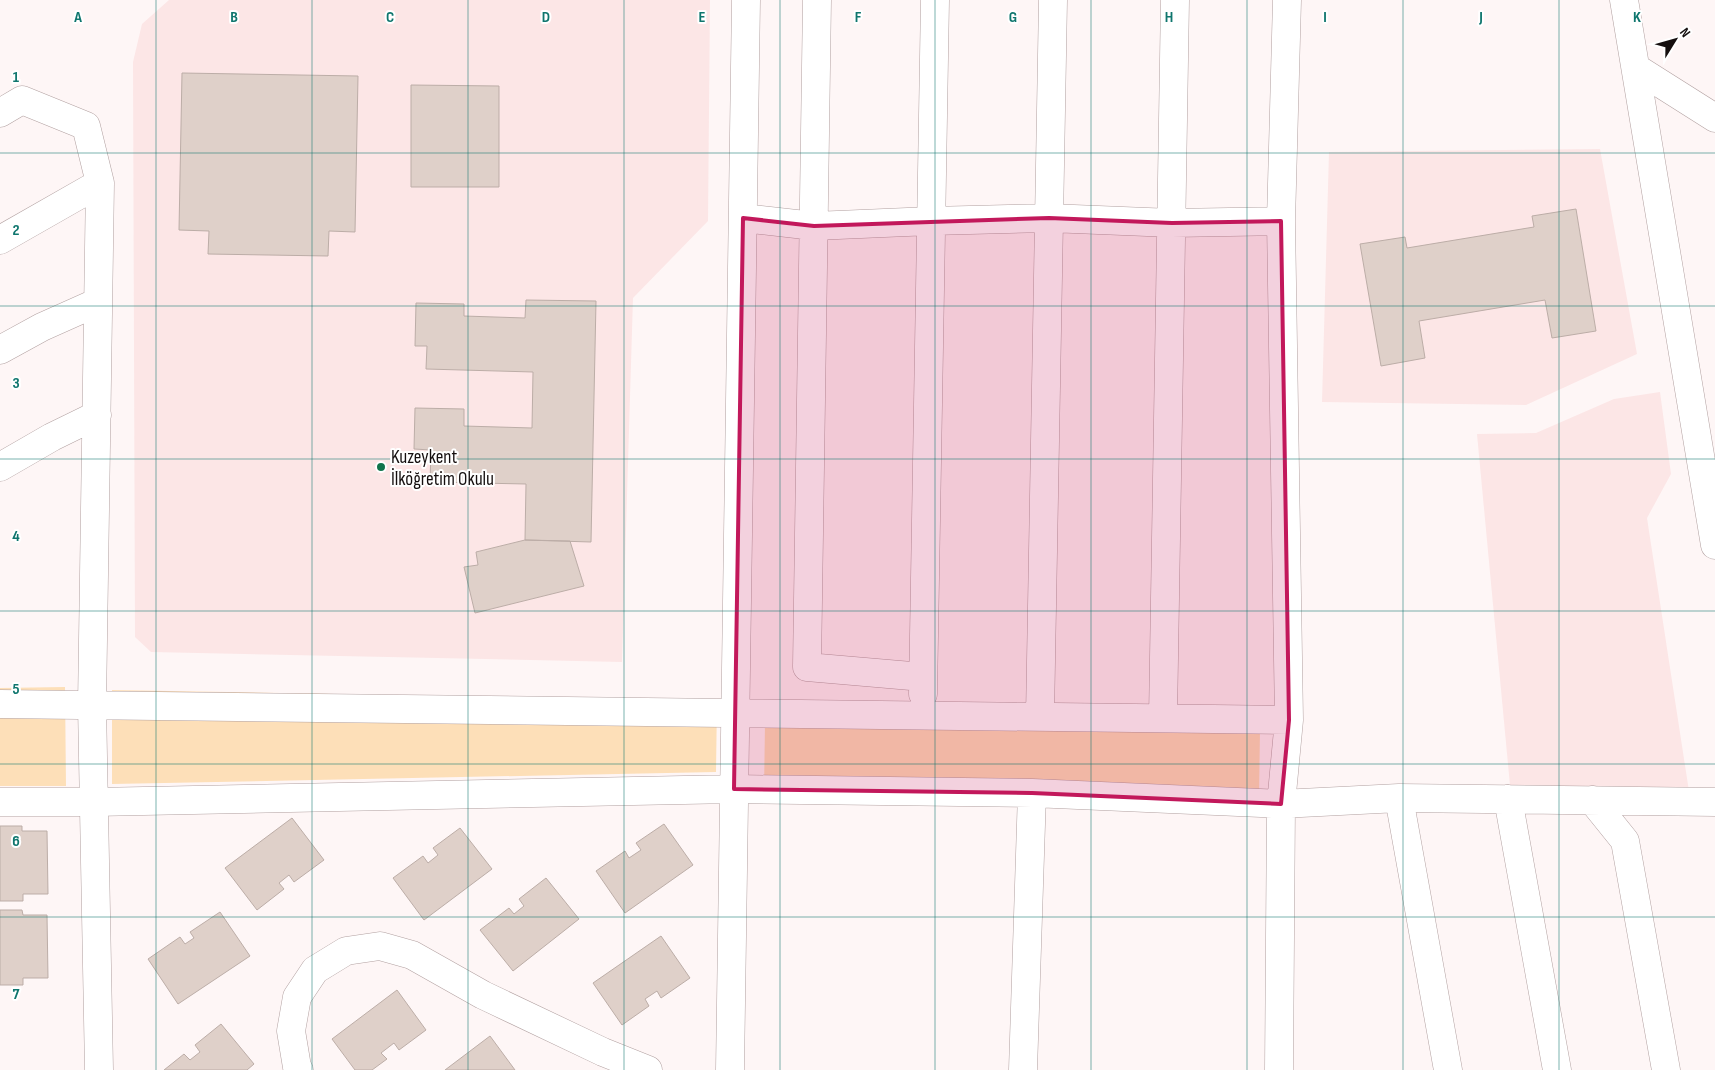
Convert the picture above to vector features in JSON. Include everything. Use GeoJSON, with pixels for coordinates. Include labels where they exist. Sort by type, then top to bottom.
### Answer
{"type":"FeatureCollection","features":[{"type":"Feature","properties":{"kind":"street"},"geometry":{"type":"LineString","coordinates":[[730,1070],[746,0]]}},
{"type":"Feature","properties":{"kind":"street"},"geometry":{"type":"LineString","coordinates":[[817,0],[807,667],[923,677]]}},
{"type":"Feature","properties":{"kind":"street"},"geometry":{"type":"LineString","coordinates":[[923,715],[935,0]]}},
{"type":"Feature","properties":{"kind":"street"},"geometry":{"type":"LineString","coordinates":[[1040,717],[1053,0]]}},
{"type":"Feature","properties":{"kind":"street"},"geometry":{"type":"LineString","coordinates":[[1163,718],[1175,0]]}},
{"type":"Feature","properties":{"kind":"street"},"geometry":{"type":"LineString","coordinates":[[1279,1070],[1281,804],[1289,720],[1281,221],[1287,0]]}},
{"type":"Feature","properties":{"kind":"street"},"geometry":{"type":"LineString","coordinates":[[1624,0],[1708,461],[1715,545]]}},
{"type":"Feature","properties":{"kind":"street"},"geometry":{"type":"LineString","coordinates":[[1636,68],[1715,118]]}},
{"type":"Feature","properties":{"kind":"street"},"geometry":{"type":"LineString","coordinates":[[0,113],[22,100],[86,126],[100,183],[92,705],[100,1070]]}},
{"type":"Feature","properties":{"kind":"street"},"geometry":{"type":"LineString","coordinates":[[0,240],[100,183]]}},
{"type":"Feature","properties":{"kind":"street"},"geometry":{"type":"LineString","coordinates":[[743,218],[814,226],[1049,218],[1172,224],[1281,221]]}},
{"type":"Feature","properties":{"kind":"street"},"geometry":{"type":"LineString","coordinates":[[0,350],[42,326],[98,302]]}},
{"type":"Feature","properties":{"kind":"street"},"geometry":{"type":"LineString","coordinates":[[0,467],[52,437],[97,415]]}},
{"type":"Feature","properties":{"kind":"street"},"geometry":{"type":"LineString","coordinates":[[0,704],[1289,720]]}},
{"type":"Feature","properties":{"kind":"street"},"geometry":{"type":"LineString","coordinates":[[0,802],[94,802],[734,790],[1032,793],[1281,804],[1399,798],[1715,802]]}},
{"type":"Feature","properties":{"kind":"street"},"geometry":{"type":"LineString","coordinates":[[1023,1070],[1032,793]]}},
{"type":"Feature","properties":{"kind":"street"},"geometry":{"type":"LineString","coordinates":[[1399,798],[1448,1070]]}},
{"type":"Feature","properties":{"kind":"street"},"geometry":{"type":"LineString","coordinates":[[1508,799],[1557,1070]]}},
{"type":"Feature","properties":{"kind":"street"},"geometry":{"type":"LineString","coordinates":[[1592,800],[1625,841],[1666,1070]]}},
{"type":"Feature","properties":{"kind":"street"},"geometry":{"type":"LineString","coordinates":[[299,1070],[291,1031],[297,997],[315,970],[346,951],[380,946],[412,956],[483,995],[603,1052],[648,1070]]}},
{"type":"Feature","properties":{"kind":"highlighted area"},"geometry":{"type":"Polygon","coordinates":[[[743,218],[814,226],[1049,218],[1172,223],[1281,221],[1289,720],[1281,804],[1032,793],[734,789],[743,218]]]}},
{"type":"Feature","properties":{"kind":"shaded area","name":"Kuzeykent İlköğretim Okulu"},"geometry":{"type":"Polygon","coordinates":[[[169,0],[710,0],[708,221],[633,298],[622,662],[151,652],[135,637],[133,62],[142,24],[169,0]]]}},
{"type":"Feature","properties":{"kind":"shaded area"},"geometry":{"type":"Polygon","coordinates":[[[1600,149],[1637,354],[1526,405],[1322,402],[1329,152],[1600,149]]]}},
{"type":"Feature","properties":{"kind":"shaded area"},"geometry":{"type":"Polygon","coordinates":[[[1660,392],[1671,474],[1647,518],[1690,798],[1511,796],[1477,434],[1536,433],[1614,399],[1660,392]]]}},
{"type":"Feature","properties":{"kind":"shaded area"},"geometry":{"type":"Polygon","coordinates":[[[65,687],[66,786],[0,786],[0,688],[65,687]]]}},
{"type":"Feature","properties":{"kind":"shaded area"},"geometry":{"type":"Polygon","coordinates":[[[112,690],[717,701],[716,772],[112,784],[112,690]]]}},
{"type":"Feature","properties":{"kind":"shaded area"},"geometry":{"type":"Polygon","coordinates":[[[765,723],[1260,730],[1259,799],[764,791],[765,723]]]}},
{"type":"Feature","properties":{"kind":"building"},"geometry":{"type":"Polygon","coordinates":[[[182,73],[358,76],[355,232],[329,231],[328,256],[208,254],[209,231],[179,230],[182,73]]]}},
{"type":"Feature","properties":{"kind":"building"},"geometry":{"type":"Polygon","coordinates":[[[411,85],[499,86],[499,187],[411,187],[411,85]]]}},
{"type":"Feature","properties":{"kind":"building"},"geometry":{"type":"Polygon","coordinates":[[[1576,209],[1596,331],[1552,338],[1545,300],[1419,321],[1425,358],[1381,366],[1360,244],[1405,237],[1407,248],[1534,227],[1532,216],[1576,209]]]}},
{"type":"Feature","properties":{"kind":"building"},"geometry":{"type":"Polygon","coordinates":[[[526,300],[596,301],[591,542],[525,540],[526,484],[430,482],[431,450],[414,449],[415,408],[464,409],[464,426],[532,428],[533,372],[426,369],[427,346],[415,346],[416,303],[464,304],[464,316],[525,318],[526,300]]]}},
{"type":"Feature","properties":{"kind":"building"},"geometry":{"type":"Polygon","coordinates":[[[525,540],[570,541],[584,586],[475,613],[464,567],[478,565],[476,552],[525,540]]]}},
{"type":"Feature","properties":{"kind":"building"},"geometry":{"type":"Polygon","coordinates":[[[292,818],[324,860],[294,882],[289,875],[279,883],[284,889],[257,910],[225,868],[292,818]]]}},
{"type":"Feature","properties":{"kind":"building"},"geometry":{"type":"Polygon","coordinates":[[[664,824],[693,865],[625,913],[596,871],[625,851],[629,858],[641,850],[636,843],[664,824]]]}},
{"type":"Feature","properties":{"kind":"building"},"geometry":{"type":"Polygon","coordinates":[[[0,826],[22,826],[22,831],[47,831],[48,894],[23,894],[23,901],[0,901],[0,826]]]}},
{"type":"Feature","properties":{"kind":"building"},"geometry":{"type":"Polygon","coordinates":[[[460,828],[492,869],[424,920],[393,878],[423,856],[428,863],[438,855],[433,848],[460,828]]]}},
{"type":"Feature","properties":{"kind":"building"},"geometry":{"type":"Polygon","coordinates":[[[546,878],[579,919],[513,971],[480,930],[509,908],[514,914],[524,906],[519,899],[546,878]]]}},
{"type":"Feature","properties":{"kind":"building"},"geometry":{"type":"Polygon","coordinates":[[[0,910],[22,910],[23,915],[47,915],[48,978],[23,978],[23,985],[0,985],[0,910]]]}},
{"type":"Feature","properties":{"kind":"building"},"geometry":{"type":"Polygon","coordinates":[[[220,912],[250,956],[178,1004],[148,959],[180,937],[185,944],[194,938],[190,932],[220,912]]]}},
{"type":"Feature","properties":{"kind":"building"},"geometry":{"type":"Polygon","coordinates":[[[661,936],[690,978],[661,998],[657,991],[645,999],[649,1006],[622,1025],[593,983],[661,936]]]}},
{"type":"Feature","properties":{"kind":"building"},"geometry":{"type":"Polygon","coordinates":[[[397,990],[426,1030],[399,1050],[394,1043],[381,1053],[387,1059],[372,1070],[355,1070],[332,1039],[397,990]]]}},
{"type":"Feature","properties":{"kind":"building"},"geometry":{"type":"Polygon","coordinates":[[[221,1024],[254,1064],[247,1070],[164,1070],[184,1054],[190,1060],[200,1052],[195,1045],[221,1024]]]}},
{"type":"Feature","properties":{"kind":"building"},"geometry":{"type":"Polygon","coordinates":[[[490,1036],[515,1070],[445,1070],[490,1036]]]}},
{"type":"Feature","properties":{"kind":"place","name":"Kuzeykent İlköğretim Okulu"},"geometry":{"type":"Point","coordinates":[381,467]}}]}
